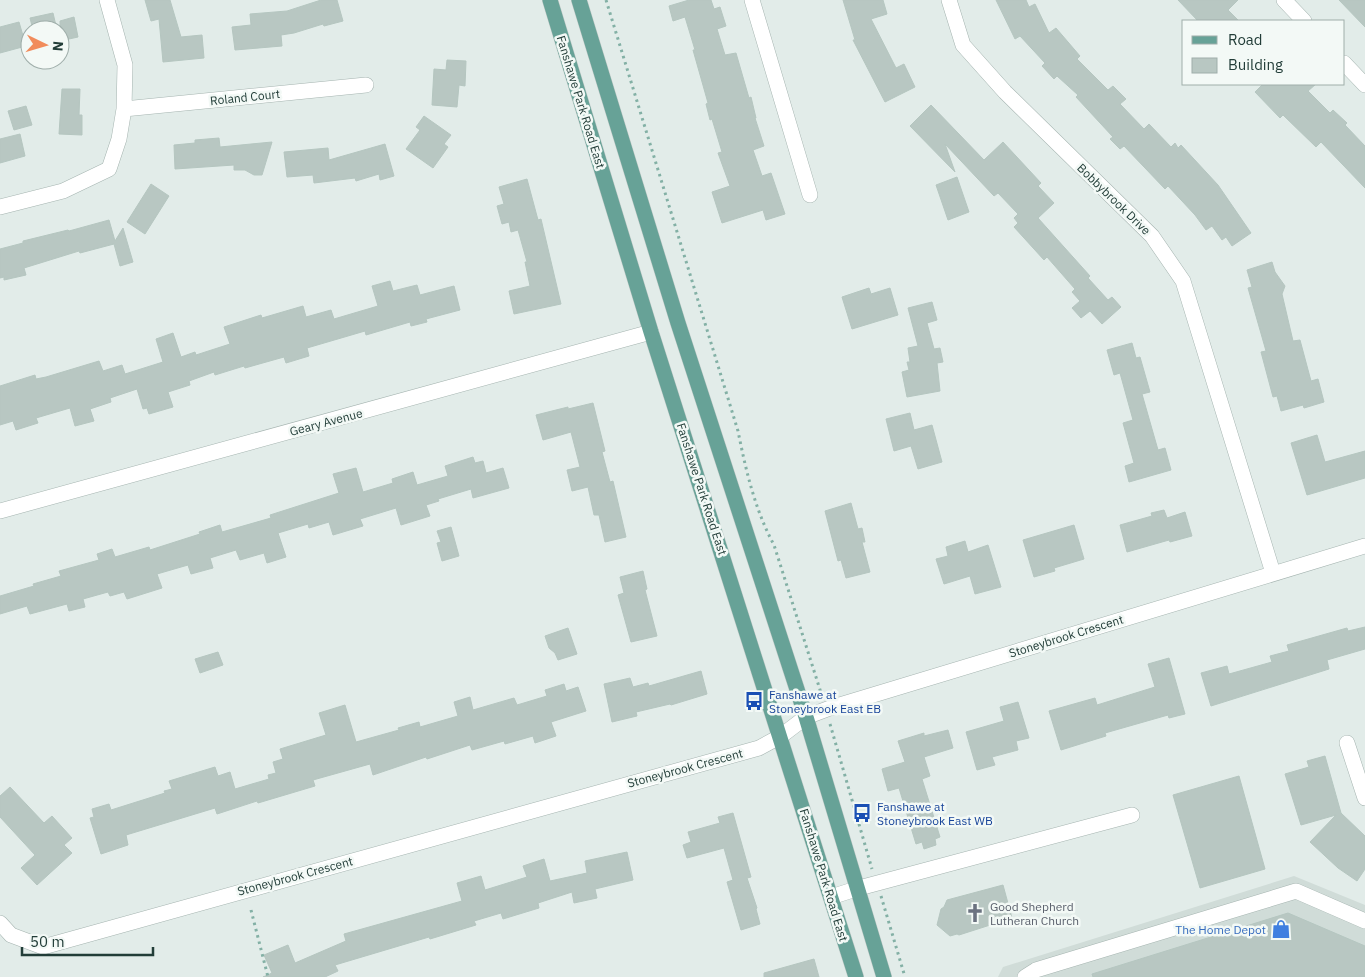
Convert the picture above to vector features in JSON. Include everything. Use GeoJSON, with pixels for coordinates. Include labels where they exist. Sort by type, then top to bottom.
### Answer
{"type":"FeatureCollection","features":[{"type":"Feature","properties":{"kind":"main road","name":"Fanshawe Park Road East"},"geometry":{"type":"LineString","coordinates":[[550,0],[651,332],[781,736],[856,977]]}},
{"type":"Feature","properties":{"kind":"main road"},"geometry":{"type":"LineString","coordinates":[[579,0],[678,323],[806,717],[859,888],[884,977]]}},
{"type":"Feature","properties":{"kind":"street"},"geometry":{"type":"LineString","coordinates":[[0,207],[63,192],[109,169],[119,139],[124,109],[125,65],[106,0]]}},
{"type":"Feature","properties":{"kind":"street"},"geometry":{"type":"LineString","coordinates":[[752,0],[810,195]]}},
{"type":"Feature","properties":{"kind":"street","name":"Bobbybrook Drive"},"geometry":{"type":"LineString","coordinates":[[949,0],[963,45],[1005,92],[1152,236],[1183,281],[1273,573]]}},
{"type":"Feature","properties":{"kind":"street"},"geometry":{"type":"LineString","coordinates":[[1284,0],[1303,20]]}},
{"type":"Feature","properties":{"kind":"street"},"geometry":{"type":"LineString","coordinates":[[1345,64],[1365,85]]}},
{"type":"Feature","properties":{"kind":"street","name":"Roland Court"},"geometry":{"type":"LineString","coordinates":[[124,109],[366,85]]}},
{"type":"Feature","properties":{"kind":"street","name":"Geary Avenue"},"geometry":{"type":"LineString","coordinates":[[0,511],[651,332]]}},
{"type":"Feature","properties":{"kind":"street","name":"Stoneybrook Crescent"},"geometry":{"type":"LineString","coordinates":[[0,923],[11,935],[43,947],[759,748],[781,736],[806,717],[830,708],[1365,546]]}},
{"type":"Feature","properties":{"kind":"street"},"geometry":{"type":"LineString","coordinates":[[1347,743],[1365,798]]}},
{"type":"Feature","properties":{"kind":"street"},"geometry":{"type":"LineString","coordinates":[[831,897],[1132,815]]}},
{"type":"Feature","properties":{"kind":"street"},"geometry":{"type":"LineString","coordinates":[[1025,977],[1036,970],[1296,891],[1365,921]]}},
{"type":"Feature","properties":{"kind":"path"},"geometry":{"type":"LineString","coordinates":[[606,0],[738,431],[746,469],[763,525],[774,545],[818,686]]}},
{"type":"Feature","properties":{"kind":"path"},"geometry":{"type":"LineString","coordinates":[[833,734],[905,977]]}},
{"type":"Feature","properties":{"kind":"path"},"geometry":{"type":"LineString","coordinates":[[251,910],[268,977]]}},
{"type":"Feature","properties":{"kind":"shaded area"},"geometry":{"type":"Polygon","coordinates":[[[1294,876],[1365,905],[1365,977],[998,977],[1003,967],[1294,876]]]}},
{"type":"Feature","properties":{"kind":"building"},"geometry":{"type":"Polygon","coordinates":[[[145,0],[170,0],[181,37],[202,35],[204,58],[163,62],[159,19],[151,21],[145,0]]]}},
{"type":"Feature","properties":{"kind":"building"},"geometry":{"type":"Polygon","coordinates":[[[321,0],[337,0],[343,21],[281,35],[282,46],[235,50],[232,27],[251,25],[250,14],[287,11],[321,0]]]}},
{"type":"Feature","properties":{"kind":"building"},"geometry":{"type":"Polygon","coordinates":[[[689,0],[711,0],[714,9],[720,7],[726,26],[717,29],[725,55],[736,53],[749,98],[751,97],[755,118],[764,146],[753,150],[762,176],[771,173],[785,214],[766,220],[763,210],[722,223],[712,192],[730,186],[718,153],[722,152],[712,119],[710,120],[706,104],[708,103],[685,17],[673,21],[669,6],[689,0]]]}},
{"type":"Feature","properties":{"kind":"building"},"geometry":{"type":"Polygon","coordinates":[[[843,0],[883,0],[887,14],[871,19],[896,68],[904,64],[915,87],[885,102],[853,40],[855,40],[843,0]]]}},
{"type":"Feature","properties":{"kind":"building"},"geometry":{"type":"Polygon","coordinates":[[[996,0],[1026,0],[1029,7],[1035,4],[1049,33],[1056,28],[1080,56],[1077,59],[1108,90],[1113,86],[1126,99],[1120,104],[1144,129],[1149,124],[1171,147],[1175,143],[1178,148],[1181,145],[1218,185],[1251,233],[1232,246],[1226,237],[1222,240],[1212,226],[1206,230],[1168,186],[1165,189],[1124,146],[1120,149],[1110,139],[1113,137],[1076,97],[1078,95],[1057,76],[1054,79],[1042,66],[1045,63],[1020,36],[1015,39],[996,0]]]}},
{"type":"Feature","properties":{"kind":"building"},"geometry":{"type":"Polygon","coordinates":[[[1178,0],[1238,0],[1228,10],[1238,20],[1197,20],[1178,0]]]}},
{"type":"Feature","properties":{"kind":"building"},"geometry":{"type":"Polygon","coordinates":[[[1339,0],[1365,0],[1365,27],[1339,0]]]}},
{"type":"Feature","properties":{"kind":"building"},"geometry":{"type":"Polygon","coordinates":[[[53,13],[55,20],[30,20],[30,18],[53,13]]]}},
{"type":"Feature","properties":{"kind":"building"},"geometry":{"type":"Polygon","coordinates":[[[74,17],[78,37],[70,39],[70,20],[64,20],[74,17]]]}},
{"type":"Feature","properties":{"kind":"building"},"geometry":{"type":"Polygon","coordinates":[[[19,22],[20,48],[0,53],[0,27],[19,22]]]}},
{"type":"Feature","properties":{"kind":"building"},"geometry":{"type":"Polygon","coordinates":[[[447,60],[466,61],[465,86],[459,85],[457,107],[432,105],[434,69],[446,70],[447,60]]]}},
{"type":"Feature","properties":{"kind":"building"},"geometry":{"type":"Polygon","coordinates":[[[1262,85],[1315,85],[1308,91],[1330,113],[1333,110],[1347,123],[1345,125],[1365,146],[1365,188],[1321,142],[1316,147],[1283,115],[1280,118],[1255,92],[1262,85]]]}},
{"type":"Feature","properties":{"kind":"building"},"geometry":{"type":"Polygon","coordinates":[[[62,89],[80,89],[79,115],[82,115],[82,135],[59,134],[62,89]]]}},
{"type":"Feature","properties":{"kind":"building"},"geometry":{"type":"Polygon","coordinates":[[[931,105],[984,160],[1003,142],[1041,183],[1038,186],[1054,203],[1038,218],[1090,276],[1088,278],[1108,300],[1112,297],[1121,307],[1102,324],[1090,311],[1081,318],[1072,308],[1080,301],[1072,292],[1075,289],[1047,257],[1044,260],[1014,227],[1018,223],[1014,218],[1018,214],[998,193],[994,196],[945,144],[955,172],[910,126],[931,105]]]}},
{"type":"Feature","properties":{"kind":"building"},"geometry":{"type":"Polygon","coordinates":[[[26,106],[32,125],[14,130],[8,111],[26,106]]]}},
{"type":"Feature","properties":{"kind":"building"},"geometry":{"type":"Polygon","coordinates":[[[424,116],[451,135],[444,144],[448,147],[433,168],[406,149],[420,130],[416,127],[424,116]]]}},
{"type":"Feature","properties":{"kind":"building"},"geometry":{"type":"Polygon","coordinates":[[[20,134],[25,156],[0,163],[0,139],[20,134]]]}},
{"type":"Feature","properties":{"kind":"building"},"geometry":{"type":"Polygon","coordinates":[[[219,138],[220,147],[272,142],[262,175],[254,175],[245,170],[234,170],[234,165],[175,169],[174,145],[195,143],[195,140],[219,138]]]}},
{"type":"Feature","properties":{"kind":"building"},"geometry":{"type":"Polygon","coordinates":[[[385,144],[394,176],[380,180],[379,174],[356,181],[355,178],[314,183],[313,175],[287,177],[284,152],[328,148],[329,160],[385,144]]]}},
{"type":"Feature","properties":{"kind":"building"},"geometry":{"type":"Polygon","coordinates":[[[957,177],[969,212],[948,220],[936,185],[957,177]]]}},
{"type":"Feature","properties":{"kind":"building"},"geometry":{"type":"Polygon","coordinates":[[[527,179],[538,220],[541,219],[561,304],[514,314],[509,291],[530,286],[525,262],[527,262],[518,230],[511,232],[509,222],[502,224],[497,206],[504,204],[499,187],[527,179]]]}},
{"type":"Feature","properties":{"kind":"building"},"geometry":{"type":"Polygon","coordinates":[[[151,184],[169,196],[145,234],[127,222],[151,184]]]}},
{"type":"Feature","properties":{"kind":"building"},"geometry":{"type":"Polygon","coordinates":[[[109,220],[115,241],[123,228],[133,262],[120,266],[114,244],[80,253],[79,251],[24,268],[26,275],[4,280],[4,277],[0,278],[0,249],[23,243],[23,241],[109,220]]]}},
{"type":"Feature","properties":{"kind":"building"},"geometry":{"type":"Polygon","coordinates":[[[1272,262],[1275,272],[1285,286],[1282,294],[1293,341],[1300,340],[1311,381],[1318,379],[1324,402],[1304,408],[1303,405],[1281,411],[1277,396],[1273,397],[1261,352],[1266,351],[1248,288],[1252,287],[1247,270],[1272,262]]]}},
{"type":"Feature","properties":{"kind":"building"},"geometry":{"type":"Polygon","coordinates":[[[390,281],[393,291],[417,285],[420,295],[454,286],[460,310],[426,319],[427,322],[411,326],[410,322],[366,335],[365,331],[307,348],[309,356],[286,363],[284,357],[215,375],[214,372],[189,381],[190,385],[168,392],[173,407],[149,414],[147,408],[143,409],[137,389],[110,398],[111,402],[90,409],[94,421],[75,426],[70,408],[36,418],[38,423],[16,430],[13,421],[0,425],[0,386],[35,375],[36,379],[46,377],[99,361],[103,371],[122,365],[125,374],[163,362],[156,339],[173,333],[181,357],[195,352],[196,355],[230,344],[224,327],[261,315],[262,318],[303,306],[306,317],[331,310],[334,319],[378,306],[372,286],[390,281]]]}},
{"type":"Feature","properties":{"kind":"building"},"geometry":{"type":"Polygon","coordinates":[[[869,288],[871,294],[890,288],[898,315],[852,329],[842,297],[869,288]]]}},
{"type":"Feature","properties":{"kind":"building"},"geometry":{"type":"Polygon","coordinates":[[[932,302],[937,320],[927,323],[934,349],[940,348],[943,362],[937,363],[940,391],[907,397],[902,372],[909,370],[907,362],[910,362],[908,348],[918,346],[908,308],[932,302]]]}},
{"type":"Feature","properties":{"kind":"building"},"geometry":{"type":"Polygon","coordinates":[[[1132,343],[1136,358],[1140,357],[1150,392],[1142,394],[1158,450],[1165,448],[1171,470],[1129,482],[1125,466],[1134,463],[1123,423],[1133,420],[1120,373],[1114,375],[1107,350],[1132,343]]]}},
{"type":"Feature","properties":{"kind":"building"},"geometry":{"type":"Polygon","coordinates":[[[593,403],[605,451],[602,452],[610,482],[613,481],[626,537],[605,542],[599,515],[594,515],[588,487],[572,491],[567,470],[580,467],[571,432],[543,440],[536,415],[593,403]]]}},
{"type":"Feature","properties":{"kind":"building"},"geometry":{"type":"Polygon","coordinates":[[[910,413],[914,430],[932,425],[942,462],[918,469],[911,446],[894,451],[886,419],[910,413]]]}},
{"type":"Feature","properties":{"kind":"building"},"geometry":{"type":"Polygon","coordinates":[[[1317,435],[1325,462],[1365,451],[1365,478],[1307,495],[1291,443],[1317,435]]]}},
{"type":"Feature","properties":{"kind":"building"},"geometry":{"type":"Polygon","coordinates":[[[473,457],[475,463],[483,461],[486,473],[503,468],[509,488],[473,498],[471,489],[438,499],[439,501],[426,505],[430,516],[401,525],[396,508],[360,519],[363,526],[333,535],[329,522],[309,528],[308,524],[278,533],[286,557],[267,563],[264,553],[240,560],[236,550],[210,558],[213,568],[191,574],[188,565],[157,574],[162,588],[127,599],[124,592],[110,596],[108,592],[83,599],[85,607],[69,611],[67,604],[30,614],[27,606],[0,614],[0,596],[61,576],[59,571],[99,560],[97,554],[112,549],[115,557],[149,547],[150,550],[200,534],[199,532],[220,525],[222,532],[271,518],[270,515],[339,493],[333,474],[356,468],[363,492],[393,483],[392,479],[413,472],[417,485],[448,476],[445,466],[473,457]]]}},
{"type":"Feature","properties":{"kind":"building"},"geometry":{"type":"Polygon","coordinates":[[[851,503],[858,529],[862,528],[865,542],[862,542],[870,572],[846,578],[841,560],[838,561],[825,511],[851,503]]]}},
{"type":"Feature","properties":{"kind":"building"},"geometry":{"type":"Polygon","coordinates":[[[1164,510],[1167,518],[1185,512],[1192,536],[1170,542],[1169,540],[1127,552],[1120,525],[1152,516],[1151,513],[1164,510]]]}},
{"type":"Feature","properties":{"kind":"building"},"geometry":{"type":"Polygon","coordinates":[[[1074,525],[1084,559],[1054,568],[1055,571],[1034,577],[1023,540],[1074,525]]]}},
{"type":"Feature","properties":{"kind":"building"},"geometry":{"type":"Polygon","coordinates":[[[451,527],[459,556],[442,561],[437,543],[441,542],[437,531],[451,527]]]}},
{"type":"Feature","properties":{"kind":"building"},"geometry":{"type":"Polygon","coordinates":[[[965,541],[968,552],[988,545],[1001,587],[975,594],[970,576],[944,584],[936,559],[948,556],[946,547],[965,541]]]}},
{"type":"Feature","properties":{"kind":"building"},"geometry":{"type":"Polygon","coordinates":[[[643,571],[647,589],[645,590],[657,636],[631,642],[618,595],[624,593],[620,577],[643,571]]]}},
{"type":"Feature","properties":{"kind":"building"},"geometry":{"type":"Polygon","coordinates":[[[1365,627],[1365,649],[1327,660],[1329,669],[1211,706],[1201,673],[1227,666],[1229,674],[1272,662],[1270,656],[1289,651],[1287,645],[1347,628],[1348,631],[1365,627]]]}},
{"type":"Feature","properties":{"kind":"building"},"geometry":{"type":"Polygon","coordinates":[[[568,628],[577,654],[558,660],[555,653],[549,648],[545,636],[568,628]]]}},
{"type":"Feature","properties":{"kind":"building"},"geometry":{"type":"Polygon","coordinates":[[[218,652],[223,665],[200,673],[195,659],[218,652]]]}},
{"type":"Feature","properties":{"kind":"building"},"geometry":{"type":"Polygon","coordinates":[[[1169,658],[1185,714],[1169,718],[1168,715],[1105,733],[1106,736],[1061,750],[1049,711],[1095,698],[1097,705],[1155,687],[1148,664],[1169,658]]]}},
{"type":"Feature","properties":{"kind":"building"},"geometry":{"type":"Polygon","coordinates":[[[701,671],[707,694],[671,705],[636,712],[637,716],[612,722],[604,684],[630,678],[633,687],[648,683],[649,686],[701,671]]]}},
{"type":"Feature","properties":{"kind":"building"},"geometry":{"type":"Polygon","coordinates":[[[564,684],[566,691],[578,687],[586,711],[551,722],[556,736],[535,743],[533,736],[505,744],[504,741],[472,750],[470,745],[427,759],[426,757],[373,775],[370,764],[313,780],[315,786],[258,803],[257,801],[217,814],[215,808],[126,835],[128,845],[101,854],[90,818],[94,817],[92,809],[109,804],[111,810],[165,793],[164,791],[172,789],[169,781],[215,767],[218,776],[230,772],[235,789],[269,779],[268,775],[276,773],[273,762],[283,759],[280,749],[326,735],[319,713],[345,705],[356,742],[399,730],[398,728],[419,722],[420,727],[458,716],[454,702],[470,697],[473,710],[514,698],[517,705],[547,696],[545,690],[564,684]]]}},
{"type":"Feature","properties":{"kind":"building"},"geometry":{"type":"Polygon","coordinates":[[[1018,702],[1029,738],[1016,741],[1018,750],[992,757],[995,765],[977,770],[966,732],[1004,721],[1000,707],[1018,702]]]}},
{"type":"Feature","properties":{"kind":"building"},"geometry":{"type":"Polygon","coordinates":[[[948,730],[953,748],[924,757],[930,776],[922,779],[940,837],[935,839],[936,845],[924,849],[922,842],[916,844],[899,788],[888,791],[882,769],[905,762],[898,741],[924,733],[924,736],[948,730]]]}},
{"type":"Feature","properties":{"kind":"building"},"geometry":{"type":"Polygon","coordinates":[[[1325,756],[1341,813],[1365,836],[1365,869],[1357,881],[1338,868],[1310,842],[1336,815],[1301,825],[1285,774],[1309,767],[1307,761],[1325,756]]]}},
{"type":"Feature","properties":{"kind":"building"},"geometry":{"type":"Polygon","coordinates":[[[1239,776],[1265,869],[1200,888],[1173,795],[1239,776]]]}},
{"type":"Feature","properties":{"kind":"building"},"geometry":{"type":"Polygon","coordinates":[[[10,787],[44,823],[52,816],[72,838],[64,845],[72,853],[37,885],[21,868],[35,855],[0,817],[0,796],[10,787]]]}},
{"type":"Feature","properties":{"kind":"building"},"geometry":{"type":"Polygon","coordinates":[[[733,813],[751,877],[747,878],[760,924],[741,930],[727,882],[733,880],[724,848],[687,858],[683,845],[691,842],[688,832],[720,823],[718,817],[733,813]]]}},
{"type":"Feature","properties":{"kind":"building"},"geometry":{"type":"Polygon","coordinates":[[[627,852],[633,880],[595,889],[597,898],[574,903],[572,892],[538,903],[539,908],[503,919],[501,913],[474,921],[476,925],[335,965],[338,971],[325,977],[263,977],[272,973],[264,955],[288,945],[295,963],[346,941],[344,934],[462,901],[457,883],[481,876],[485,890],[527,877],[523,866],[544,859],[550,881],[587,873],[585,861],[627,852]]]}},
{"type":"Feature","properties":{"kind":"building","name":"Good Shepherd Lutheran Church"},"geometry":{"type":"Polygon","coordinates":[[[1003,885],[1012,918],[959,935],[950,936],[937,925],[941,909],[947,900],[1003,885]]]}},
{"type":"Feature","properties":{"kind":"building","name":"The Home Depot"},"geometry":{"type":"Polygon","coordinates":[[[1288,913],[1365,946],[1365,977],[1093,977],[1092,974],[1288,913]]]}},
{"type":"Feature","properties":{"kind":"building"},"geometry":{"type":"Polygon","coordinates":[[[814,959],[819,977],[764,977],[764,973],[814,959]]]}},
{"type":"Feature","properties":{"kind":"place","name":"Fanshawe at Stoneybrook East EB"},"geometry":{"type":"Point","coordinates":[754,701]}},
{"type":"Feature","properties":{"kind":"place","name":"Fanshawe at Stoneybrook East WB"},"geometry":{"type":"Point","coordinates":[862,813]}},
{"type":"Feature","properties":{"kind":"place","name":"Good Shepherd Lutheran Church"},"geometry":{"type":"Point","coordinates":[975,913]}},
{"type":"Feature","properties":{"kind":"place","name":"The Home Depot"},"geometry":{"type":"Point","coordinates":[1281,929]}}]}
